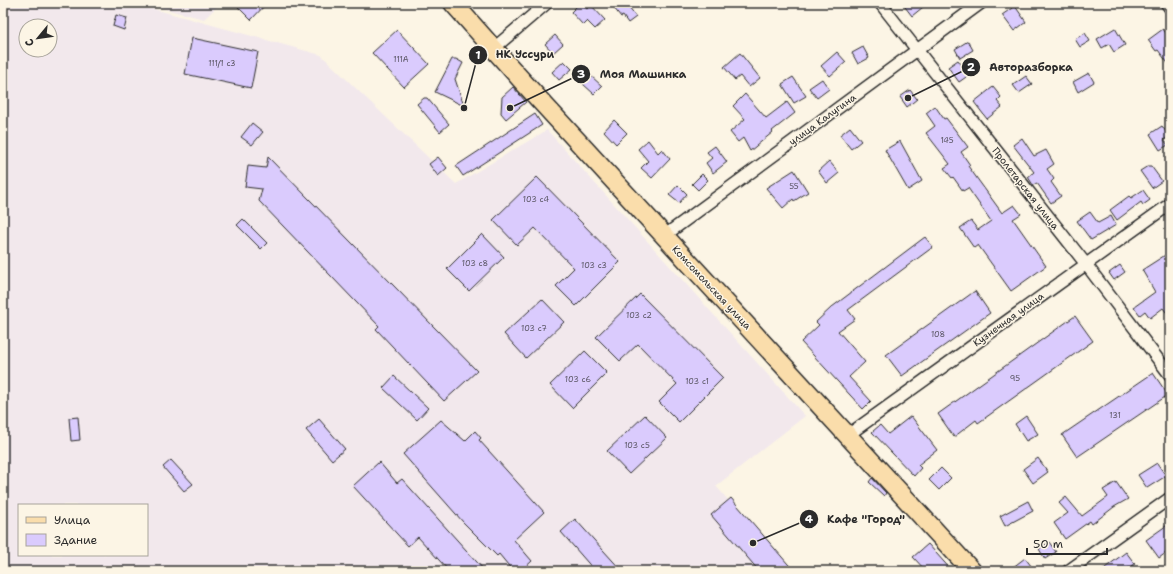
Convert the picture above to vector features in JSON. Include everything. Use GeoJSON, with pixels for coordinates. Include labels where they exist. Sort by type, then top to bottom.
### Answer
{"type":"FeatureCollection","features":[{"type":"Feature","properties":{"kind":"main road","name":"Комсомольская улица"},"geometry":{"type":"LineString","coordinates":[[453,3],[493,49],[972,571]]}},
{"type":"Feature","properties":{"kind":"street"},"geometry":{"type":"LineString","coordinates":[[493,49],[547,3]]}},
{"type":"Feature","properties":{"kind":"street","name":"Пролетарская улица"},"geometry":{"type":"LineString","coordinates":[[880,3],[1085,264],[1170,375]]}},
{"type":"Feature","properties":{"kind":"street","name":"улица Калугина"},"geometry":{"type":"LineString","coordinates":[[664,236],[981,3]]}},
{"type":"Feature","properties":{"kind":"street"},"geometry":{"type":"LineString","coordinates":[[1166,3],[1170,8]]}},
{"type":"Feature","properties":{"kind":"street","name":"Кузнечная улица"},"geometry":{"type":"LineString","coordinates":[[848,435],[1170,204]]}},
{"type":"Feature","properties":{"kind":"street"},"geometry":{"type":"LineString","coordinates":[[1068,571],[1170,498]]}},
{"type":"Feature","properties":{"kind":"shaded area"},"geometry":{"type":"Polygon","coordinates":[[[8,3],[132,3],[321,55],[456,184],[547,130],[805,416],[716,486],[789,571],[3,571],[3,10],[8,3]]]}},
{"type":"Feature","properties":{"kind":"shaded area"},"geometry":{"type":"Polygon","coordinates":[[[141,3],[221,3],[204,19],[141,3]]]}},
{"type":"Feature","properties":{"kind":"building"},"geometry":{"type":"Polygon","coordinates":[[[234,3],[267,3],[251,20],[234,3]]]}},
{"type":"Feature","properties":{"kind":"building"},"geometry":{"type":"Polygon","coordinates":[[[580,3],[587,9],[591,5],[605,20],[595,29],[587,21],[583,25],[571,12],[580,3]]]}},
{"type":"Feature","properties":{"kind":"building"},"geometry":{"type":"Polygon","coordinates":[[[621,3],[625,3],[636,17],[628,23],[614,8],[621,3]]]}},
{"type":"Feature","properties":{"kind":"building"},"geometry":{"type":"Polygon","coordinates":[[[902,3],[928,3],[912,16],[902,3]]]}},
{"type":"Feature","properties":{"kind":"building"},"geometry":{"type":"Polygon","coordinates":[[[1015,6],[1026,22],[1014,31],[1002,15],[1015,6]]]}},
{"type":"Feature","properties":{"kind":"building"},"geometry":{"type":"Polygon","coordinates":[[[116,15],[127,18],[124,30],[113,26],[116,15]]]}},
{"type":"Feature","properties":{"kind":"building"},"geometry":{"type":"Polygon","coordinates":[[[1115,28],[1125,45],[1114,52],[1109,44],[1102,48],[1097,39],[1115,28]]]}},
{"type":"Feature","properties":{"kind":"building"},"geometry":{"type":"Polygon","coordinates":[[[1163,29],[1170,39],[1170,66],[1148,40],[1163,29]]]}},
{"type":"Feature","properties":{"kind":"building"},"geometry":{"type":"Polygon","coordinates":[[[397,30],[429,64],[404,87],[372,53],[397,30]]]}},
{"type":"Feature","properties":{"kind":"building"},"geometry":{"type":"Polygon","coordinates":[[[1085,33],[1090,41],[1080,47],[1075,39],[1085,33]]]}},
{"type":"Feature","properties":{"kind":"building"},"geometry":{"type":"Polygon","coordinates":[[[555,35],[563,44],[553,53],[545,44],[555,35]]]}},
{"type":"Feature","properties":{"kind":"building"},"geometry":{"type":"Polygon","coordinates":[[[192,38],[258,52],[251,88],[185,74],[192,38]]]}},
{"type":"Feature","properties":{"kind":"building"},"geometry":{"type":"Polygon","coordinates":[[[968,41],[973,50],[960,58],[955,49],[968,41]]]}},
{"type":"Feature","properties":{"kind":"building"},"geometry":{"type":"Polygon","coordinates":[[[863,47],[869,58],[858,64],[852,53],[863,47]]]}},
{"type":"Feature","properties":{"kind":"building"},"geometry":{"type":"Polygon","coordinates":[[[837,52],[846,62],[830,76],[821,66],[837,52]]]}},
{"type":"Feature","properties":{"kind":"building"},"geometry":{"type":"Polygon","coordinates":[[[740,53],[760,78],[749,87],[740,76],[735,80],[724,67],[740,53]]]}},
{"type":"Feature","properties":{"kind":"building"},"geometry":{"type":"Polygon","coordinates":[[[452,59],[456,59],[463,63],[455,79],[464,106],[435,92],[452,59]]]}},
{"type":"Feature","properties":{"kind":"building"},"geometry":{"type":"Polygon","coordinates":[[[958,60],[969,75],[959,82],[948,67],[958,60]]]}},
{"type":"Feature","properties":{"kind":"building"},"geometry":{"type":"Polygon","coordinates":[[[564,61],[572,69],[559,80],[552,72],[564,61]]]}},
{"type":"Feature","properties":{"kind":"building"},"geometry":{"type":"Polygon","coordinates":[[[1089,73],[1094,82],[1078,92],[1073,82],[1089,73]]]}},
{"type":"Feature","properties":{"kind":"building"},"geometry":{"type":"Polygon","coordinates":[[[591,76],[602,86],[594,94],[583,84],[591,76]]]}},
{"type":"Feature","properties":{"kind":"building"},"geometry":{"type":"Polygon","coordinates":[[[1026,76],[1032,84],[1019,93],[1013,85],[1026,76]]]}},
{"type":"Feature","properties":{"kind":"building"},"geometry":{"type":"Polygon","coordinates":[[[793,77],[806,96],[794,103],[782,84],[793,77]]]}},
{"type":"Feature","properties":{"kind":"building"},"geometry":{"type":"Polygon","coordinates":[[[822,79],[829,89],[817,98],[809,88],[822,79]]]}},
{"type":"Feature","properties":{"kind":"building"},"geometry":{"type":"Polygon","coordinates":[[[513,87],[526,102],[506,119],[501,113],[502,97],[513,87]]]}},
{"type":"Feature","properties":{"kind":"building"},"geometry":{"type":"Polygon","coordinates":[[[993,87],[1001,97],[997,101],[1002,107],[987,119],[974,102],[993,87]]]}},
{"type":"Feature","properties":{"kind":"building"},"geometry":{"type":"Polygon","coordinates":[[[910,90],[917,99],[907,107],[900,97],[910,90]]]}},
{"type":"Feature","properties":{"kind":"building"},"geometry":{"type":"Polygon","coordinates":[[[745,94],[766,118],[787,102],[795,113],[750,151],[743,138],[738,142],[730,132],[745,119],[733,106],[745,94]]]}},
{"type":"Feature","properties":{"kind":"building"},"geometry":{"type":"Polygon","coordinates":[[[424,98],[427,98],[449,124],[440,132],[417,104],[424,98]]]}},
{"type":"Feature","properties":{"kind":"building"},"geometry":{"type":"Polygon","coordinates":[[[935,106],[968,147],[961,152],[970,165],[968,166],[1002,213],[1014,205],[1021,214],[1013,219],[1046,266],[1011,291],[978,245],[974,248],[960,228],[971,221],[978,230],[991,221],[968,188],[963,191],[953,177],[952,178],[944,168],[950,164],[926,133],[935,126],[926,113],[935,106]]]}},
{"type":"Feature","properties":{"kind":"building"},"geometry":{"type":"Polygon","coordinates":[[[535,114],[542,125],[463,176],[456,166],[535,114]]]}},
{"type":"Feature","properties":{"kind":"building"},"geometry":{"type":"Polygon","coordinates":[[[614,120],[627,133],[616,144],[604,131],[614,120]]]}},
{"type":"Feature","properties":{"kind":"building"},"geometry":{"type":"Polygon","coordinates":[[[252,123],[263,132],[252,145],[241,137],[252,123]]]}},
{"type":"Feature","properties":{"kind":"building"},"geometry":{"type":"Polygon","coordinates":[[[1162,126],[1169,136],[1164,140],[1168,145],[1160,150],[1150,134],[1162,126]]]}},
{"type":"Feature","properties":{"kind":"building"},"geometry":{"type":"Polygon","coordinates":[[[850,127],[861,141],[851,149],[840,135],[850,127]]]}},
{"type":"Feature","properties":{"kind":"building"},"geometry":{"type":"Polygon","coordinates":[[[1022,138],[1034,156],[1046,150],[1054,164],[1047,169],[1054,179],[1051,182],[1061,196],[1051,203],[1037,183],[1033,185],[1028,177],[1034,172],[1013,145],[1022,138]]]}},
{"type":"Feature","properties":{"kind":"building"},"geometry":{"type":"Polygon","coordinates":[[[648,140],[658,153],[662,149],[670,159],[652,178],[641,168],[648,161],[638,149],[648,140]]]}},
{"type":"Feature","properties":{"kind":"building"},"geometry":{"type":"Polygon","coordinates":[[[900,141],[922,181],[908,190],[885,150],[900,141]]]}},
{"type":"Feature","properties":{"kind":"building"},"geometry":{"type":"Polygon","coordinates":[[[715,146],[727,162],[713,173],[706,163],[712,158],[707,152],[715,146]]]}},
{"type":"Feature","properties":{"kind":"building"},"geometry":{"type":"Polygon","coordinates":[[[268,157],[477,371],[444,401],[376,329],[379,326],[259,201],[262,189],[245,187],[248,166],[266,168],[268,157]]]}},
{"type":"Feature","properties":{"kind":"building"},"geometry":{"type":"Polygon","coordinates":[[[438,157],[447,168],[438,176],[429,164],[438,157]]]}},
{"type":"Feature","properties":{"kind":"building"},"geometry":{"type":"Polygon","coordinates":[[[829,161],[839,173],[827,183],[818,171],[829,161]]]}},
{"type":"Feature","properties":{"kind":"building"},"geometry":{"type":"Polygon","coordinates":[[[1148,166],[1151,166],[1162,181],[1152,188],[1140,171],[1148,166]]]}},
{"type":"Feature","properties":{"kind":"building"},"geometry":{"type":"Polygon","coordinates":[[[794,170],[808,192],[794,201],[793,199],[783,208],[766,188],[794,170]]]}},
{"type":"Feature","properties":{"kind":"building"},"geometry":{"type":"Polygon","coordinates":[[[702,174],[708,180],[698,190],[692,184],[702,174]]]}},
{"type":"Feature","properties":{"kind":"building"},"geometry":{"type":"Polygon","coordinates":[[[537,177],[620,262],[576,306],[556,286],[574,268],[535,228],[517,245],[493,220],[537,177]]]}},
{"type":"Feature","properties":{"kind":"building"},"geometry":{"type":"Polygon","coordinates":[[[678,185],[687,194],[679,203],[669,195],[678,185]]]}},
{"type":"Feature","properties":{"kind":"building"},"geometry":{"type":"Polygon","coordinates":[[[1143,190],[1150,200],[1143,205],[1141,202],[1117,220],[1110,210],[1129,196],[1131,198],[1143,190]]]}},
{"type":"Feature","properties":{"kind":"building"},"geometry":{"type":"Polygon","coordinates":[[[1090,212],[1098,223],[1111,216],[1116,225],[1091,240],[1077,221],[1090,212]]]}},
{"type":"Feature","properties":{"kind":"building"},"geometry":{"type":"Polygon","coordinates":[[[243,219],[267,243],[261,249],[237,225],[243,219]]]}},
{"type":"Feature","properties":{"kind":"building"},"geometry":{"type":"Polygon","coordinates":[[[482,234],[504,257],[469,291],[447,269],[482,234]]]}},
{"type":"Feature","properties":{"kind":"building"},"geometry":{"type":"Polygon","coordinates":[[[925,237],[933,247],[848,310],[855,319],[838,331],[865,362],[849,377],[871,401],[863,409],[801,342],[819,325],[816,322],[832,307],[925,237]]]}},
{"type":"Feature","properties":{"kind":"building"},"geometry":{"type":"Polygon","coordinates":[[[1170,252],[1170,317],[1163,308],[1150,318],[1145,311],[1140,315],[1134,307],[1155,292],[1142,270],[1170,252]]]}},
{"type":"Feature","properties":{"kind":"building"},"geometry":{"type":"Polygon","coordinates":[[[1120,265],[1125,272],[1114,280],[1109,273],[1120,265]]]}},
{"type":"Feature","properties":{"kind":"building"},"geometry":{"type":"Polygon","coordinates":[[[975,291],[990,313],[902,376],[886,355],[975,291]]]}},
{"type":"Feature","properties":{"kind":"building"},"geometry":{"type":"Polygon","coordinates":[[[640,294],[723,378],[679,422],[659,402],[677,384],[638,344],[620,361],[596,337],[640,294]]]}},
{"type":"Feature","properties":{"kind":"building"},"geometry":{"type":"Polygon","coordinates":[[[542,299],[564,322],[526,358],[504,334],[542,299]]]}},
{"type":"Feature","properties":{"kind":"building"},"geometry":{"type":"Polygon","coordinates":[[[1075,316],[1093,341],[978,423],[976,420],[954,437],[938,414],[1075,316]]]}},
{"type":"Feature","properties":{"kind":"building"},"geometry":{"type":"Polygon","coordinates":[[[585,351],[607,373],[572,408],[550,385],[585,351]]]}},
{"type":"Feature","properties":{"kind":"building"},"geometry":{"type":"Polygon","coordinates":[[[1153,373],[1168,395],[1077,457],[1062,435],[1153,373]]]}},
{"type":"Feature","properties":{"kind":"building"},"geometry":{"type":"Polygon","coordinates":[[[394,376],[428,408],[417,420],[383,388],[394,376]]]}},
{"type":"Feature","properties":{"kind":"building"},"geometry":{"type":"Polygon","coordinates":[[[645,415],[667,438],[629,474],[607,451],[645,415]]]}},
{"type":"Feature","properties":{"kind":"building"},"geometry":{"type":"Polygon","coordinates":[[[911,416],[937,450],[918,465],[921,468],[914,476],[872,432],[880,425],[888,434],[911,416]]]}},
{"type":"Feature","properties":{"kind":"building"},"geometry":{"type":"Polygon","coordinates":[[[1026,416],[1038,434],[1026,441],[1015,424],[1026,416]]]}},
{"type":"Feature","properties":{"kind":"building"},"geometry":{"type":"Polygon","coordinates":[[[78,417],[80,440],[71,441],[69,418],[78,417]]]}},
{"type":"Feature","properties":{"kind":"building"},"geometry":{"type":"Polygon","coordinates":[[[319,419],[345,449],[332,460],[306,430],[319,419]]]}},
{"type":"Feature","properties":{"kind":"building"},"geometry":{"type":"Polygon","coordinates":[[[441,420],[465,441],[475,431],[481,438],[479,440],[544,512],[514,540],[532,561],[521,571],[513,571],[499,554],[497,556],[463,522],[403,454],[441,420]]]}},
{"type":"Feature","properties":{"kind":"building"},"geometry":{"type":"Polygon","coordinates":[[[1038,458],[1048,472],[1033,483],[1023,469],[1038,458]]]}},
{"type":"Feature","properties":{"kind":"building"},"geometry":{"type":"Polygon","coordinates":[[[171,460],[193,484],[184,491],[163,467],[171,460]]]}},
{"type":"Feature","properties":{"kind":"building"},"geometry":{"type":"Polygon","coordinates":[[[379,462],[397,483],[402,479],[485,571],[449,571],[418,537],[408,546],[353,486],[379,462]]]}},
{"type":"Feature","properties":{"kind":"building"},"geometry":{"type":"Polygon","coordinates":[[[1157,463],[1166,476],[1147,488],[1138,475],[1157,463]]]}},
{"type":"Feature","properties":{"kind":"building"},"geometry":{"type":"Polygon","coordinates":[[[941,468],[951,478],[939,490],[929,480],[941,468]]]}},
{"type":"Feature","properties":{"kind":"building"},"geometry":{"type":"Polygon","coordinates":[[[872,478],[886,493],[884,496],[869,482],[872,478]]]}},
{"type":"Feature","properties":{"kind":"building"},"geometry":{"type":"Polygon","coordinates":[[[1116,482],[1128,499],[1114,507],[1092,524],[1090,521],[1065,539],[1054,523],[1068,513],[1059,503],[1066,497],[1082,516],[1108,497],[1103,490],[1116,482]]]}},
{"type":"Feature","properties":{"kind":"building"},"geometry":{"type":"Polygon","coordinates":[[[731,498],[794,571],[759,571],[711,515],[731,498]]]}},
{"type":"Feature","properties":{"kind":"building"},"geometry":{"type":"Polygon","coordinates":[[[1028,501],[1033,511],[1005,526],[1000,516],[1028,501]]]}},
{"type":"Feature","properties":{"kind":"building"},"geometry":{"type":"Polygon","coordinates":[[[575,519],[622,571],[595,571],[561,532],[575,519]]]}},
{"type":"Feature","properties":{"kind":"building"},"geometry":{"type":"Polygon","coordinates":[[[1170,523],[1170,550],[1159,558],[1146,540],[1170,523]]]}},
{"type":"Feature","properties":{"kind":"building"},"geometry":{"type":"Polygon","coordinates":[[[1049,542],[1056,552],[1045,559],[1039,549],[1049,542]]]}},
{"type":"Feature","properties":{"kind":"building"},"geometry":{"type":"Polygon","coordinates":[[[928,544],[952,571],[926,571],[913,557],[928,544]]]}},
{"type":"Feature","properties":{"kind":"building"},"geometry":{"type":"Polygon","coordinates":[[[1126,552],[1135,564],[1124,571],[1101,571],[1126,552]]]}},
{"type":"Feature","properties":{"kind":"building"},"geometry":{"type":"Polygon","coordinates":[[[1025,558],[1035,571],[1008,571],[1025,558]]]}},
{"type":"Feature","properties":{"kind":"place","name":"Авторазборка"},"geometry":{"type":"Point","coordinates":[908,98]}},
{"type":"Feature","properties":{"kind":"place","name":"НК Уссури"},"geometry":{"type":"Point","coordinates":[464,108]}},
{"type":"Feature","properties":{"kind":"place","name":"Моя Машинка"},"geometry":{"type":"Point","coordinates":[510,108]}},
{"type":"Feature","properties":{"kind":"place","name":"Кафе \"Город\""},"geometry":{"type":"Point","coordinates":[753,543]}}]}
